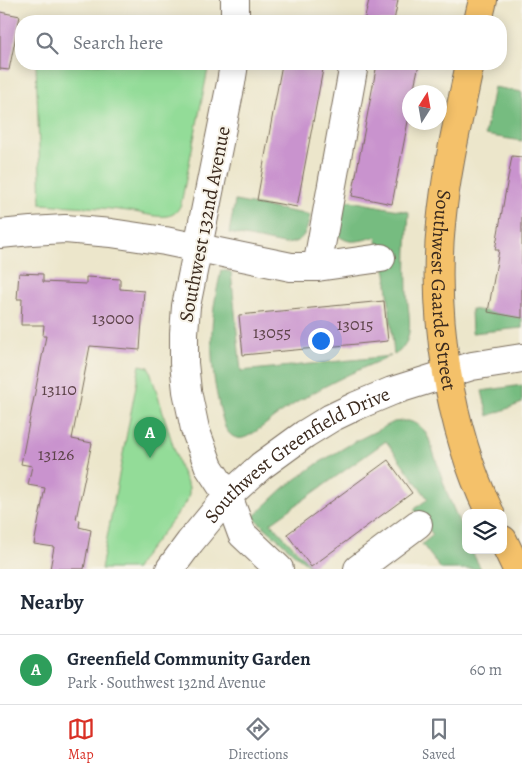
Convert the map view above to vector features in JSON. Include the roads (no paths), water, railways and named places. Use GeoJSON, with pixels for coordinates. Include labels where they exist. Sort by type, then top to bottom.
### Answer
{"type":"FeatureCollection","features":[{"type":"Feature","properties":{"kind":"main road"},"geometry":{"type":"LineString","coordinates":[[479,15],[482,0]]}},
{"type":"Feature","properties":{"kind":"main road","name":"Southwest Gaarde Street"},"geometry":{"type":"LineString","coordinates":[[469,70],[448,170],[439,242],[441,328],[447,374],[460,432],[481,494],[488,509]]}},
{"type":"Feature","properties":{"kind":"main road"},"geometry":{"type":"LineString","coordinates":[[507,548],[517,569]]}},
{"type":"Feature","properties":{"kind":"street"},"geometry":{"type":"LineString","coordinates":[[235,0],[235,15]]}},
{"type":"Feature","properties":{"kind":"street","name":"Southwest 132nd Avenue"},"geometry":{"type":"LineString","coordinates":[[233,70],[186,306],[184,355],[187,391],[195,429],[209,467],[228,496],[242,534],[279,569]]}},
{"type":"Feature","properties":{"kind":"street"},"geometry":{"type":"LineString","coordinates":[[317,267],[353,70]]}},
{"type":"Feature","properties":{"kind":"street"},"geometry":{"type":"LineString","coordinates":[[0,234],[64,229],[111,232],[291,266],[317,267],[381,258]]}},
{"type":"Feature","properties":{"kind":"street","name":"Southwest Greenfield Drive"},"geometry":{"type":"LineString","coordinates":[[170,569],[228,496],[261,466],[305,434],[331,418],[392,391],[472,366],[522,358]]}},
{"type":"Feature","properties":{"kind":"street"},"geometry":{"type":"LineString","coordinates":[[358,569],[418,524]]}},
{"type":"Feature","properties":{"kind":"place","name":"Greenfield Community Garden"},"geometry":{"type":"Point","coordinates":[150,458]}}]}
